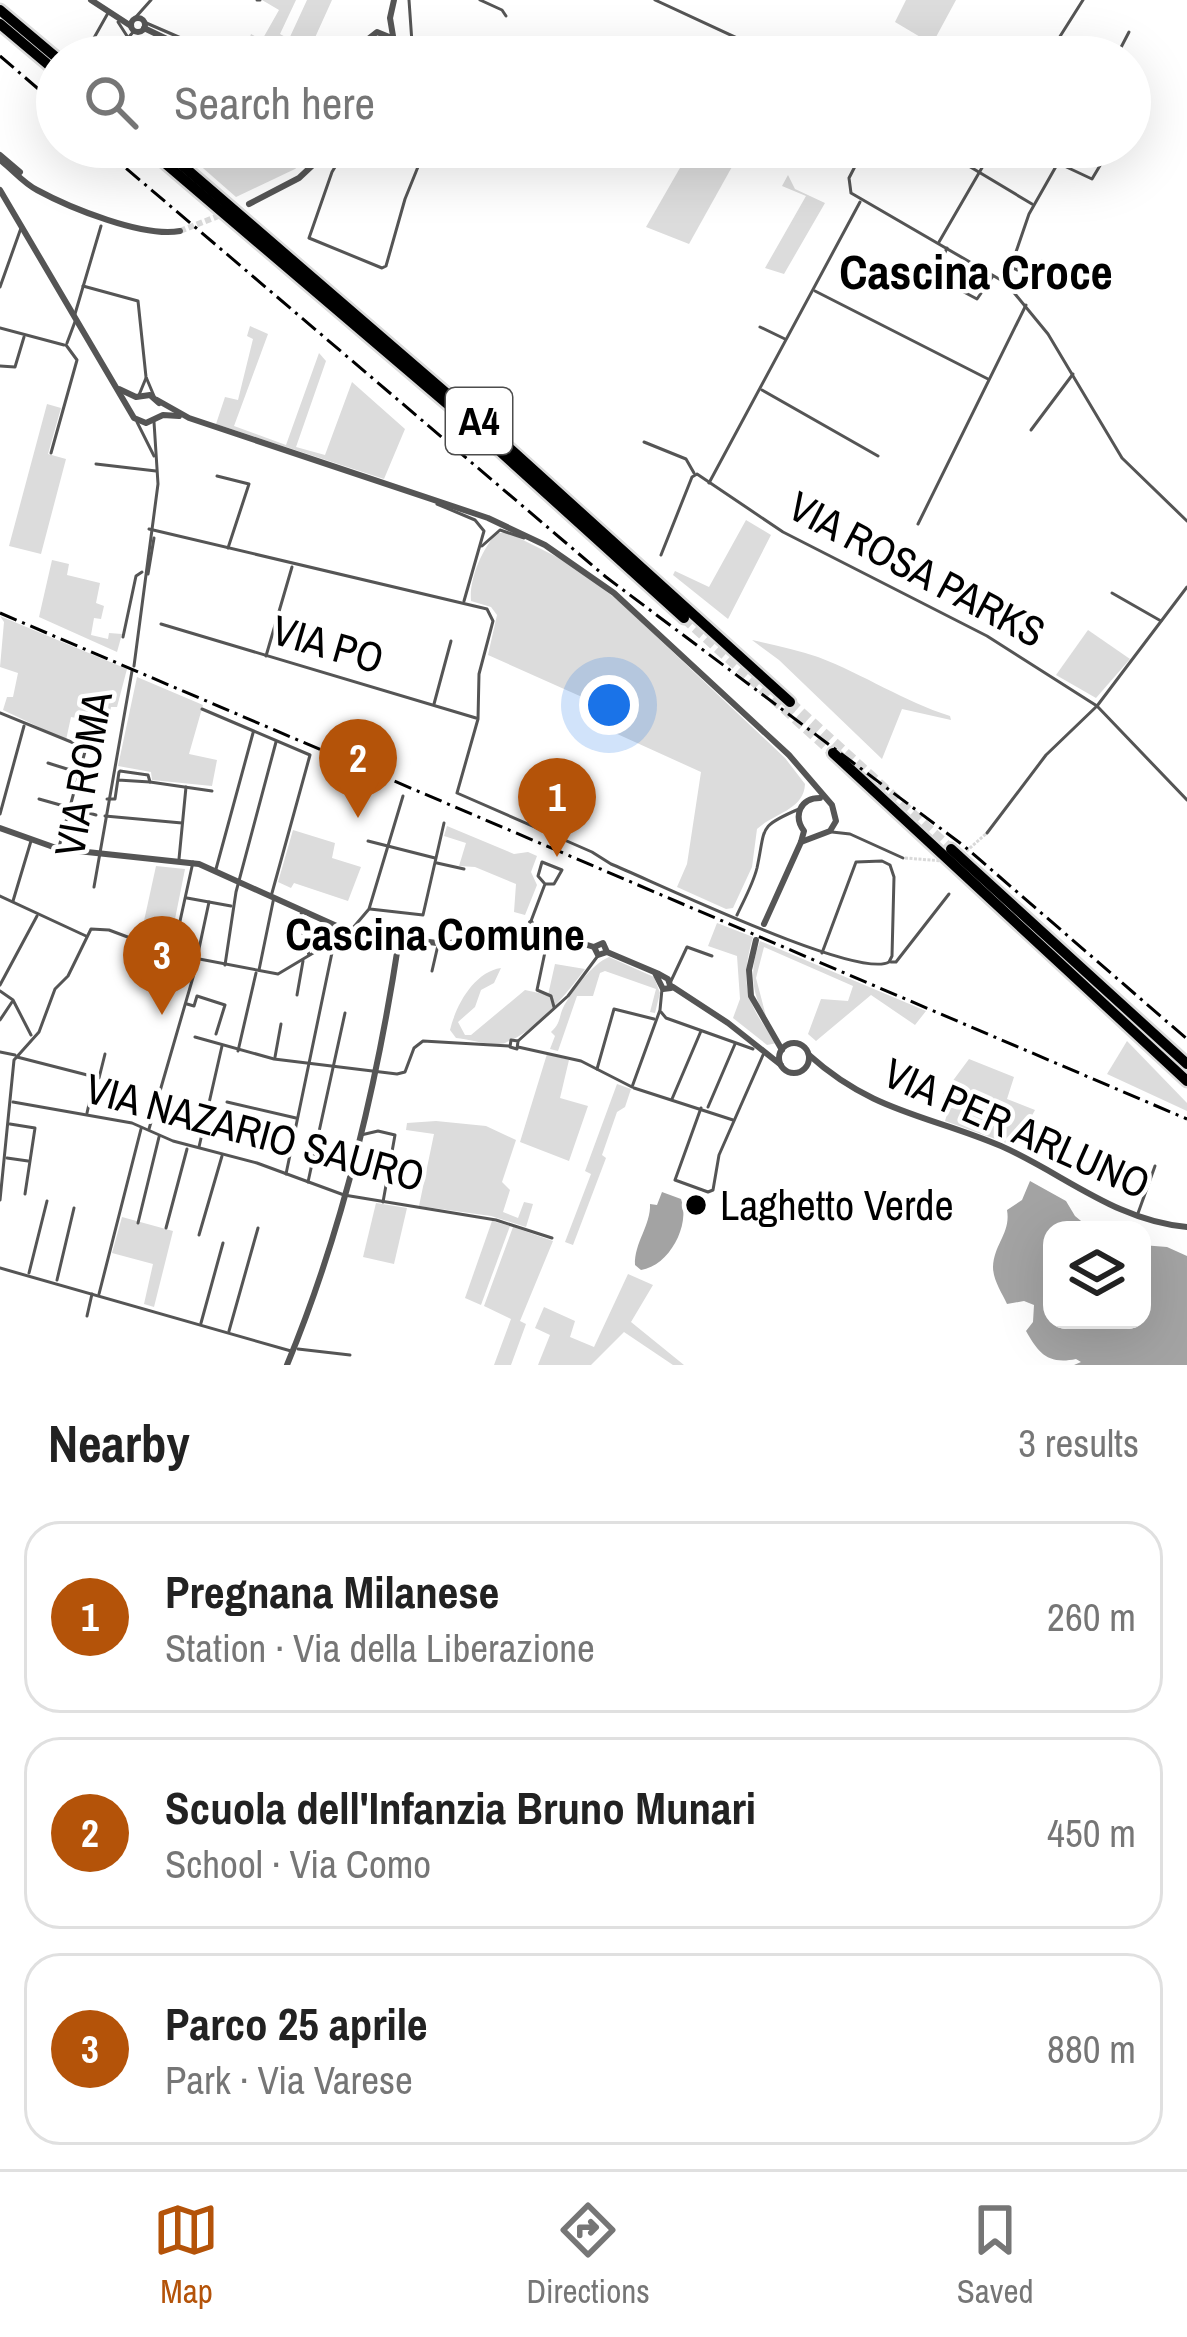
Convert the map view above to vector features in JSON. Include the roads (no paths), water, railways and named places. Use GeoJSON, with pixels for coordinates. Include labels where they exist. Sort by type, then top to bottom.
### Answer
{"type":"FeatureCollection","features":[{"type":"Feature","properties":{"kind":"highway"},"geometry":{"type":"LineString","coordinates":[[0,8],[36,40]]}},
{"type":"Feature","properties":{"kind":"highway"},"geometry":{"type":"LineString","coordinates":[[0,24],[36,54]]}},
{"type":"Feature","properties":{"kind":"highway","name":"A4"},"geometry":{"type":"LineString","coordinates":[[171,168],[417,377],[685,618]]}},
{"type":"Feature","properties":{"kind":"highway","name":"A4"},"geometry":{"type":"LineString","coordinates":[[185,168],[496,435],[790,702]]}},
{"type":"Feature","properties":{"kind":"highway"},"geometry":{"type":"LineString","coordinates":[[833,753],[1187,1081]]}},
{"type":"Feature","properties":{"kind":"highway"},"geometry":{"type":"LineString","coordinates":[[951,849],[1187,1064]]}},
{"type":"Feature","properties":{"kind":"street"},"geometry":{"type":"LineString","coordinates":[[94,0],[160,36]]}},
{"type":"Feature","properties":{"kind":"street"},"geometry":{"type":"LineString","coordinates":[[94,0],[137,25]]}},
{"type":"Feature","properties":{"kind":"street"},"geometry":{"type":"LineString","coordinates":[[393,36],[390,18],[394,0]]}},
{"type":"Feature","properties":{"kind":"street"},"geometry":{"type":"LineString","coordinates":[[409,0],[410,36]]}},
{"type":"Feature","properties":{"kind":"street"},"geometry":{"type":"LineString","coordinates":[[480,0],[506,16]]}},
{"type":"Feature","properties":{"kind":"street"},"geometry":{"type":"LineString","coordinates":[[655,0],[733,36]]}},
{"type":"Feature","properties":{"kind":"street"},"geometry":{"type":"LineString","coordinates":[[1060,36],[1082,0]]}},
{"type":"Feature","properties":{"kind":"street"},"geometry":{"type":"LineString","coordinates":[[138,36],[137,25],[150,2]]}},
{"type":"Feature","properties":{"kind":"street"},"geometry":{"type":"LineString","coordinates":[[95,36],[109,11]]}},
{"type":"Feature","properties":{"kind":"street"},"geometry":{"type":"LineString","coordinates":[[370,36],[390,18]]}},
{"type":"Feature","properties":{"kind":"street"},"geometry":{"type":"LineString","coordinates":[[118,22],[169,36]]}},
{"type":"Feature","properties":{"kind":"street"},"geometry":{"type":"LineString","coordinates":[[377,32],[387,36]]}},
{"type":"Feature","properties":{"kind":"street"},"geometry":{"type":"LineString","coordinates":[[1127,36],[1129,32]]}},
{"type":"Feature","properties":{"kind":"street"},"geometry":{"type":"LineString","coordinates":[[0,158],[45,194],[134,229],[161,234],[180,231]]}},
{"type":"Feature","properties":{"kind":"street"},"geometry":{"type":"LineString","coordinates":[[248,204],[310,168]]}},
{"type":"Feature","properties":{"kind":"street"},"geometry":{"type":"LineString","coordinates":[[334,168],[309,238],[382,268],[418,168]]}},
{"type":"Feature","properties":{"kind":"street"},"geometry":{"type":"LineString","coordinates":[[854,168],[846,192],[1006,283],[1073,374],[1122,458],[1187,521]]}},
{"type":"Feature","properties":{"kind":"street"},"geometry":{"type":"LineString","coordinates":[[969,168],[1033,205]]}},
{"type":"Feature","properties":{"kind":"street"},"geometry":{"type":"LineString","coordinates":[[938,243],[982,168]]}},
{"type":"Feature","properties":{"kind":"street"},"geometry":{"type":"LineString","coordinates":[[1006,283],[1033,205],[1055,168]]}},
{"type":"Feature","properties":{"kind":"street"},"geometry":{"type":"LineString","coordinates":[[1069,168],[1093,179],[1099,168]]}},
{"type":"Feature","properties":{"kind":"street"},"geometry":{"type":"LineString","coordinates":[[0,190],[144,431],[157,469]]}},
{"type":"Feature","properties":{"kind":"street"},"geometry":{"type":"LineString","coordinates":[[709,484],[861,200]]}},
{"type":"Feature","properties":{"kind":"street"},"geometry":{"type":"LineString","coordinates":[[66,345],[101,226]]}},
{"type":"Feature","properties":{"kind":"street"},"geometry":{"type":"LineString","coordinates":[[0,287],[16,234],[23,227]]}},
{"type":"Feature","properties":{"kind":"street"},"geometry":{"type":"LineString","coordinates":[[947,248],[934,276],[977,299],[994,274]]}},
{"type":"Feature","properties":{"kind":"street"},"geometry":{"type":"LineString","coordinates":[[1011,267],[1017,270],[1024,261],[1033,267],[1042,261],[1088,288]]}},
{"type":"Feature","properties":{"kind":"street"},"geometry":{"type":"LineString","coordinates":[[83,286],[138,301],[146,377],[160,410],[152,432],[157,469],[148,560]]}},
{"type":"Feature","properties":{"kind":"street"},"geometry":{"type":"LineString","coordinates":[[813,290],[988,379]]}},
{"type":"Feature","properties":{"kind":"street"},"geometry":{"type":"LineString","coordinates":[[918,524],[1026,305]]}},
{"type":"Feature","properties":{"kind":"street"},"geometry":{"type":"LineString","coordinates":[[760,327],[787,340]]}},
{"type":"Feature","properties":{"kind":"street"},"geometry":{"type":"LineString","coordinates":[[0,328],[66,345],[77,360],[51,454]]}},
{"type":"Feature","properties":{"kind":"street"},"geometry":{"type":"LineString","coordinates":[[0,366],[15,367],[24,335]]}},
{"type":"Feature","properties":{"kind":"street"},"geometry":{"type":"LineString","coordinates":[[1030,430],[1073,374]]}},
{"type":"Feature","properties":{"kind":"street"},"geometry":{"type":"LineString","coordinates":[[130,412],[146,377]]}},
{"type":"Feature","properties":{"kind":"street"},"geometry":{"type":"LineString","coordinates":[[116,387],[155,398],[189,418]]}},
{"type":"Feature","properties":{"kind":"street"},"geometry":{"type":"LineString","coordinates":[[761,389],[878,456]]}},
{"type":"Feature","properties":{"kind":"street"},"geometry":{"type":"LineString","coordinates":[[136,420],[146,423],[166,415],[189,418],[491,520],[567,559],[632,610],[789,755],[850,834]]}},
{"type":"Feature","properties":{"kind":"street"},"geometry":{"type":"LineString","coordinates":[[144,431],[152,432]]}},
{"type":"Feature","properties":{"kind":"street","name":"VIA ROSA PARKS"},"geometry":{"type":"LineString","coordinates":[[644,442],[689,461],[695,474],[783,532],[986,636],[1097,706],[1187,800]]}},
{"type":"Feature","properties":{"kind":"street"},"geometry":{"type":"LineString","coordinates":[[96,464],[157,469]]}},
{"type":"Feature","properties":{"kind":"street"},"geometry":{"type":"LineString","coordinates":[[661,555],[695,474]]}},
{"type":"Feature","properties":{"kind":"street"},"geometry":{"type":"LineString","coordinates":[[217,476],[249,484],[227,548]]}},
{"type":"Feature","properties":{"kind":"street"},"geometry":{"type":"LineString","coordinates":[[431,500],[476,520],[484,531]]}},
{"type":"Feature","properties":{"kind":"street"},"geometry":{"type":"LineString","coordinates":[[464,602],[491,520]]}},
{"type":"Feature","properties":{"kind":"street"},"geometry":{"type":"LineString","coordinates":[[481,547],[492,532],[491,520]]}},
{"type":"Feature","properties":{"kind":"street"},"geometry":{"type":"LineString","coordinates":[[149,529],[487,608],[493,617],[479,674],[478,719],[458,793],[462,797],[822,953],[879,967],[896,962],[949,894]]}},
{"type":"Feature","properties":{"kind":"street"},"geometry":{"type":"LineString","coordinates":[[492,532],[507,531],[567,559]]}},
{"type":"Feature","properties":{"kind":"street"},"geometry":{"type":"LineString","coordinates":[[123,637],[136,576],[145,573],[154,538]]}},
{"type":"Feature","properties":{"kind":"street"},"geometry":{"type":"LineString","coordinates":[[266,657],[293,564]]}},
{"type":"Feature","properties":{"kind":"street","name":"VIA ROMA"},"geometry":{"type":"LineString","coordinates":[[94,887],[145,573]]}},
{"type":"Feature","properties":{"kind":"street"},"geometry":{"type":"LineString","coordinates":[[987,833],[1046,755],[1097,706],[1187,587]]}},
{"type":"Feature","properties":{"kind":"street"},"geometry":{"type":"LineString","coordinates":[[1112,593],[1163,622]]}},
{"type":"Feature","properties":{"kind":"street","name":"VIA PO"},"geometry":{"type":"LineString","coordinates":[[161,623],[478,719]]}},
{"type":"Feature","properties":{"kind":"street"},"geometry":{"type":"LineString","coordinates":[[434,706],[452,641]]}},
{"type":"Feature","properties":{"kind":"street"},"geometry":{"type":"LineString","coordinates":[[202,709],[310,755],[238,1051]]}},
{"type":"Feature","properties":{"kind":"street"},"geometry":{"type":"LineString","coordinates":[[0,713],[86,748],[59,849]]}},
{"type":"Feature","properties":{"kind":"street"},"geometry":{"type":"LineString","coordinates":[[0,814],[25,724]]}},
{"type":"Feature","properties":{"kind":"street"},"geometry":{"type":"LineString","coordinates":[[215,871],[254,730]]}},
{"type":"Feature","properties":{"kind":"street"},"geometry":{"type":"LineString","coordinates":[[225,965],[238,880],[277,740]]}},
{"type":"Feature","properties":{"kind":"street"},"geometry":{"type":"LineString","coordinates":[[48,764],[80,772]]}},
{"type":"Feature","properties":{"kind":"street"},"geometry":{"type":"LineString","coordinates":[[107,799],[115,799],[118,780],[212,791]]}},
{"type":"Feature","properties":{"kind":"street"},"geometry":{"type":"LineString","coordinates":[[736,917],[757,870],[761,835],[774,819],[800,809],[808,800],[811,784]]}},
{"type":"Feature","properties":{"kind":"street"},"geometry":{"type":"LineString","coordinates":[[178,861],[186,787]]}},
{"type":"Feature","properties":{"kind":"street"},"geometry":{"type":"LineString","coordinates":[[0,1200],[16,1056],[39,1032],[55,989],[68,976],[93,928],[173,955],[281,974],[350,932],[369,909],[403,796]]}},
{"type":"Feature","properties":{"kind":"street"},"geometry":{"type":"LineString","coordinates":[[39,799],[96,815]]}},
{"type":"Feature","properties":{"kind":"street"},"geometry":{"type":"LineString","coordinates":[[808,800],[824,799]]}},
{"type":"Feature","properties":{"kind":"street"},"geometry":{"type":"LineString","coordinates":[[798,823],[800,809]]}},
{"type":"Feature","properties":{"kind":"street"},"geometry":{"type":"LineString","coordinates":[[787,814],[808,834]]}},
{"type":"Feature","properties":{"kind":"street"},"geometry":{"type":"LineString","coordinates":[[104,816],[182,823]]}},
{"type":"Feature","properties":{"kind":"street"},"geometry":{"type":"LineString","coordinates":[[830,831],[836,821]]}},
{"type":"Feature","properties":{"kind":"street"},"geometry":{"type":"LineString","coordinates":[[369,909],[423,915],[444,823]]}},
{"type":"Feature","properties":{"kind":"street"},"geometry":{"type":"LineString","coordinates":[[0,828],[59,849],[193,862],[350,932],[438,944],[530,927],[607,945],[608,952],[655,973],[668,987]]}},
{"type":"Feature","properties":{"kind":"street"},"geometry":{"type":"LineString","coordinates":[[764,924],[808,834],[850,834],[903,858]]}},
{"type":"Feature","properties":{"kind":"street"},"geometry":{"type":"LineString","coordinates":[[12,903],[31,840]]}},
{"type":"Feature","properties":{"kind":"street"},"geometry":{"type":"LineString","coordinates":[[368,841],[464,868]]}},
{"type":"Feature","properties":{"kind":"street"},"geometry":{"type":"LineString","coordinates":[[822,953],[856,862],[882,861],[890,865],[894,877],[889,962]]}},
{"type":"Feature","properties":{"kind":"street"},"geometry":{"type":"LineString","coordinates":[[173,955],[193,862]]}},
{"type":"Feature","properties":{"kind":"street"},"geometry":{"type":"LineString","coordinates":[[530,927],[544,884]]}},
{"type":"Feature","properties":{"kind":"street"},"geometry":{"type":"LineString","coordinates":[[0,896],[88,937]]}},
{"type":"Feature","properties":{"kind":"street"},"geometry":{"type":"LineString","coordinates":[[185,897],[234,907]]}},
{"type":"Feature","properties":{"kind":"street"},"geometry":{"type":"LineString","coordinates":[[149,1131],[209,902]]}},
{"type":"Feature","properties":{"kind":"street"},"geometry":{"type":"LineString","coordinates":[[303,910],[299,919],[310,956]]}},
{"type":"Feature","properties":{"kind":"street"},"geometry":{"type":"LineString","coordinates":[[32,1037],[13,1000],[0,988],[38,915]]}},
{"type":"Feature","properties":{"kind":"street"},"geometry":{"type":"LineString","coordinates":[[549,932],[537,990],[551,996],[555,1009]]}},
{"type":"Feature","properties":{"kind":"street"},"geometry":{"type":"LineString","coordinates":[[287,1365],[324,1273],[375,1071],[400,940]]}},
{"type":"Feature","properties":{"kind":"street"},"geometry":{"type":"LineString","coordinates":[[756,940],[750,989],[760,1016],[775,1033],[781,1065]]}},
{"type":"Feature","properties":{"kind":"street"},"geometry":{"type":"LineString","coordinates":[[286,1174],[334,941]]}},
{"type":"Feature","properties":{"kind":"street"},"geometry":{"type":"LineString","coordinates":[[432,971],[438,944]]}},
{"type":"Feature","properties":{"kind":"street"},"geometry":{"type":"LineString","coordinates":[[518,1044],[555,1009],[599,945]]}},
{"type":"Feature","properties":{"kind":"street"},"geometry":{"type":"LineString","coordinates":[[632,1087],[687,947],[712,956]]}},
{"type":"Feature","properties":{"kind":"street"},"geometry":{"type":"LineString","coordinates":[[296,994],[304,961]]}},
{"type":"Feature","properties":{"kind":"street"},"geometry":{"type":"LineString","coordinates":[[0,962],[10,967]]}},
{"type":"Feature","properties":{"kind":"street","name":"VIA PER ARLUNO"},"geometry":{"type":"LineString","coordinates":[[668,987],[728,1023],[789,1072],[827,1071]]}},
{"type":"Feature","properties":{"kind":"street"},"geometry":{"type":"LineString","coordinates":[[188,994],[226,1002],[217,1034]]}},
{"type":"Feature","properties":{"kind":"street"},"geometry":{"type":"LineString","coordinates":[[185,1003],[194,1006],[196,996]]}},
{"type":"Feature","properties":{"kind":"street"},"geometry":{"type":"LineString","coordinates":[[0,1020],[13,1000]]}},
{"type":"Feature","properties":{"kind":"street"},"geometry":{"type":"LineString","coordinates":[[596,1069],[613,1010],[656,1020]]}},
{"type":"Feature","properties":{"kind":"street"},"geometry":{"type":"LineString","coordinates":[[660,1010],[666,1018],[753,1049]]}},
{"type":"Feature","properties":{"kind":"street"},"geometry":{"type":"LineString","coordinates":[[308,1184],[345,1013]]}},
{"type":"Feature","properties":{"kind":"street"},"geometry":{"type":"LineString","coordinates":[[274,1059],[281,1024]]}},
{"type":"Feature","properties":{"kind":"street"},"geometry":{"type":"LineString","coordinates":[[672,1099],[702,1029]]}},
{"type":"Feature","properties":{"kind":"street","name":"VIA PER ARLUNO"},"geometry":{"type":"LineString","coordinates":[[775,1033],[804,1046],[827,1071],[885,1106],[1016,1154],[1136,1218],[1187,1227]]}},
{"type":"Feature","properties":{"kind":"street"},"geometry":{"type":"LineString","coordinates":[[195,1036],[274,1059],[405,1072],[412,1051],[423,1042],[509,1046],[512,1040],[734,1120]]}},
{"type":"Feature","properties":{"kind":"street"},"geometry":{"type":"LineString","coordinates":[[735,1042],[675,1180],[713,1190],[719,1155],[764,1054],[795,1043]]}},
{"type":"Feature","properties":{"kind":"street"},"geometry":{"type":"LineString","coordinates":[[198,1149],[222,1046]]}},
{"type":"Feature","properties":{"kind":"street"},"geometry":{"type":"LineString","coordinates":[[0,1052],[99,1078],[105,1054]]}},
{"type":"Feature","properties":{"kind":"street"},"geometry":{"type":"LineString","coordinates":[[802,1070],[809,1055]]}},
{"type":"Feature","properties":{"kind":"street"},"geometry":{"type":"LineString","coordinates":[[87,1115],[95,1077]]}},
{"type":"Feature","properties":{"kind":"street","name":"VIA NAZARIO SAURO"},"geometry":{"type":"LineString","coordinates":[[11,1102],[141,1127],[344,1195],[496,1220],[552,1238]]}},
{"type":"Feature","properties":{"kind":"street"},"geometry":{"type":"LineString","coordinates":[[227,1102],[299,1118]]}},
{"type":"Feature","properties":{"kind":"street"},"geometry":{"type":"LineString","coordinates":[[10,1124],[35,1128],[25,1194]]}},
{"type":"Feature","properties":{"kind":"street"},"geometry":{"type":"LineString","coordinates":[[87,1316],[141,1127]]}},
{"type":"Feature","properties":{"kind":"street"},"geometry":{"type":"LineString","coordinates":[[359,1135],[378,1131],[395,1135],[383,1202]]}},
{"type":"Feature","properties":{"kind":"street"},"geometry":{"type":"LineString","coordinates":[[138,1223],[160,1136]]}},
{"type":"Feature","properties":{"kind":"street"},"geometry":{"type":"LineString","coordinates":[[0,1145],[7,1146]]}},
{"type":"Feature","properties":{"kind":"street"},"geometry":{"type":"LineString","coordinates":[[166,1228],[188,1145]]}},
{"type":"Feature","properties":{"kind":"street"},"geometry":{"type":"LineString","coordinates":[[199,1235],[222,1155]]}},
{"type":"Feature","properties":{"kind":"street"},"geometry":{"type":"LineString","coordinates":[[4,1161],[30,1161]]}},
{"type":"Feature","properties":{"kind":"street"},"geometry":{"type":"LineString","coordinates":[[1136,1218],[1155,1166]]}},
{"type":"Feature","properties":{"kind":"street"},"geometry":{"type":"LineString","coordinates":[[29,1275],[47,1201]]}},
{"type":"Feature","properties":{"kind":"street"},"geometry":{"type":"LineString","coordinates":[[56,1282],[74,1208]]}},
{"type":"Feature","properties":{"kind":"street"},"geometry":{"type":"LineString","coordinates":[[229,1333],[258,1228]]}},
{"type":"Feature","properties":{"kind":"street"},"geometry":{"type":"LineString","coordinates":[[201,1325],[223,1243]]}},
{"type":"Feature","properties":{"kind":"street"},"geometry":{"type":"LineString","coordinates":[[0,1268],[293,1350],[350,1355]]}},
{"type":"Feature","properties":{"kind":"tunnel"},"geometry":{"type":"LineString","coordinates":[[180,231],[221,215]]}},
{"type":"Feature","properties":{"kind":"tunnel"},"geometry":{"type":"LineString","coordinates":[[684,618],[833,753]]}},
{"type":"Feature","properties":{"kind":"tunnel"},"geometry":{"type":"LineString","coordinates":[[790,702],[951,849]]}},
{"type":"Feature","properties":{"kind":"tunnel"},"geometry":{"type":"LineString","coordinates":[[963,854],[987,833]]}},
{"type":"Feature","properties":{"kind":"tunnel"},"geometry":{"type":"LineString","coordinates":[[905,858],[943,861]]}},
{"type":"Feature","properties":{"kind":"railway"},"geometry":{"type":"LineString","coordinates":[[0,56],[36,87]]}},
{"type":"Feature","properties":{"kind":"railway"},"geometry":{"type":"LineString","coordinates":[[126,168],[606,577],[964,846],[1187,1039]]}},
{"type":"Feature","properties":{"kind":"railway"},"geometry":{"type":"LineString","coordinates":[[0,613],[1187,1119]]}},
{"type":"Feature","properties":{"kind":"place","name":"Scuola dell'Infanzia Bruno Munari"},"geometry":{"type":"Point","coordinates":[358,818]}},
{"type":"Feature","properties":{"kind":"place","name":"Pregnana Milanese"},"geometry":{"type":"Point","coordinates":[557,857]}},
{"type":"Feature","properties":{"kind":"place","name":"Parco 25 aprile"},"geometry":{"type":"Point","coordinates":[162,1015]}},
{"type":"Feature","properties":{"kind":"place","name":"Laghetto Verde"},"geometry":{"type":"Point","coordinates":[696,1205]}},
{"type":"Feature","properties":{"kind":"district","name":"Cascina Croce"},"geometry":{"type":"Point","coordinates":[976,271]}},
{"type":"Feature","properties":{"kind":"district","name":"Cascina Comune"},"geometry":{"type":"Point","coordinates":[435,933]}}]}
